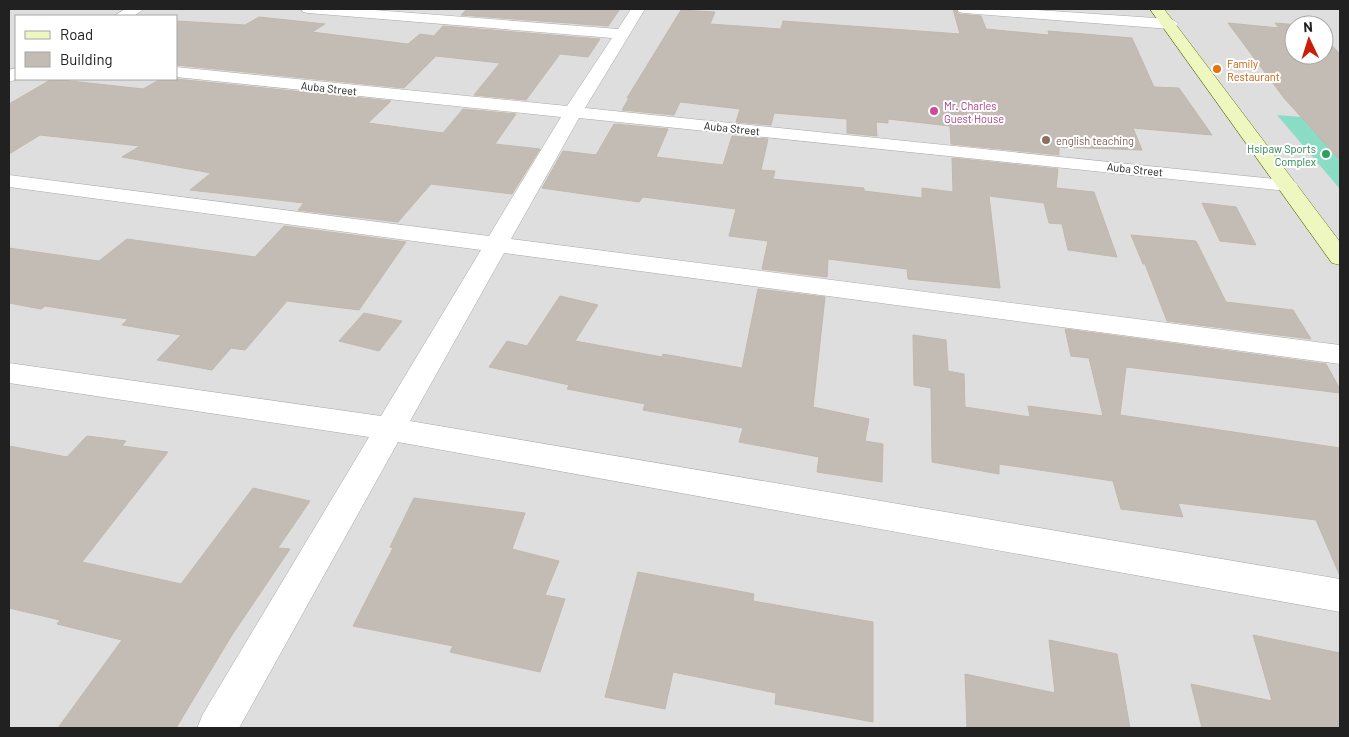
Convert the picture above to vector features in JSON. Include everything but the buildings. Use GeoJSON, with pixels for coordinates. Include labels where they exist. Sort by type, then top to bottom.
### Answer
{"type":"FeatureCollection","features":[{"type":"Feature","properties":{"kind":"main road"},"geometry":{"type":"LineString","coordinates":[[1157,9],[1170,24],[1340,258]]}},
{"type":"Feature","properties":{"kind":"street"},"geometry":{"type":"LineString","coordinates":[[124,15],[137,9]]}},
{"type":"Feature","properties":{"kind":"street"},"geometry":{"type":"LineString","coordinates":[[308,9],[622,34]]}},
{"type":"Feature","properties":{"kind":"street"},"geometry":{"type":"LineString","coordinates":[[217,728],[573,112],[638,9]]}},
{"type":"Feature","properties":{"kind":"street"},"geometry":{"type":"LineString","coordinates":[[964,9],[1170,24]]}},
{"type":"Feature","properties":{"kind":"street","name":"Auba Street"},"geometry":{"type":"LineString","coordinates":[[178,72],[1287,185]]}},
{"type":"Feature","properties":{"kind":"street"},"geometry":{"type":"LineString","coordinates":[[9,181],[1340,355]]}},
{"type":"Feature","properties":{"kind":"street"},"geometry":{"type":"LineString","coordinates":[[9,373],[390,429],[1340,596]]}},
{"type":"Feature","properties":{"kind":"shaded area"},"geometry":{"type":"Polygon","coordinates":[[[9,9],[1340,9],[1340,728],[9,728],[9,9]]]}},
{"type":"Feature","properties":{"kind":"green space","name":"Hsipaw Sports Complex"},"geometry":{"type":"Polygon","coordinates":[[[1277,115],[1340,120],[1340,189],[1277,115]]]}},
{"type":"Feature","properties":{"kind":"place","name":"Family Restaurant"},"geometry":{"type":"Point","coordinates":[1217,69]}},
{"type":"Feature","properties":{"kind":"place","name":"Mr. Charles Guest House"},"geometry":{"type":"Point","coordinates":[934,111]}},
{"type":"Feature","properties":{"kind":"place","name":"english teaching"},"geometry":{"type":"Point","coordinates":[1046,140]}},
{"type":"Feature","properties":{"kind":"place","name":"Hsipaw Sports Complex"},"geometry":{"type":"Point","coordinates":[1326,154]}}]}
